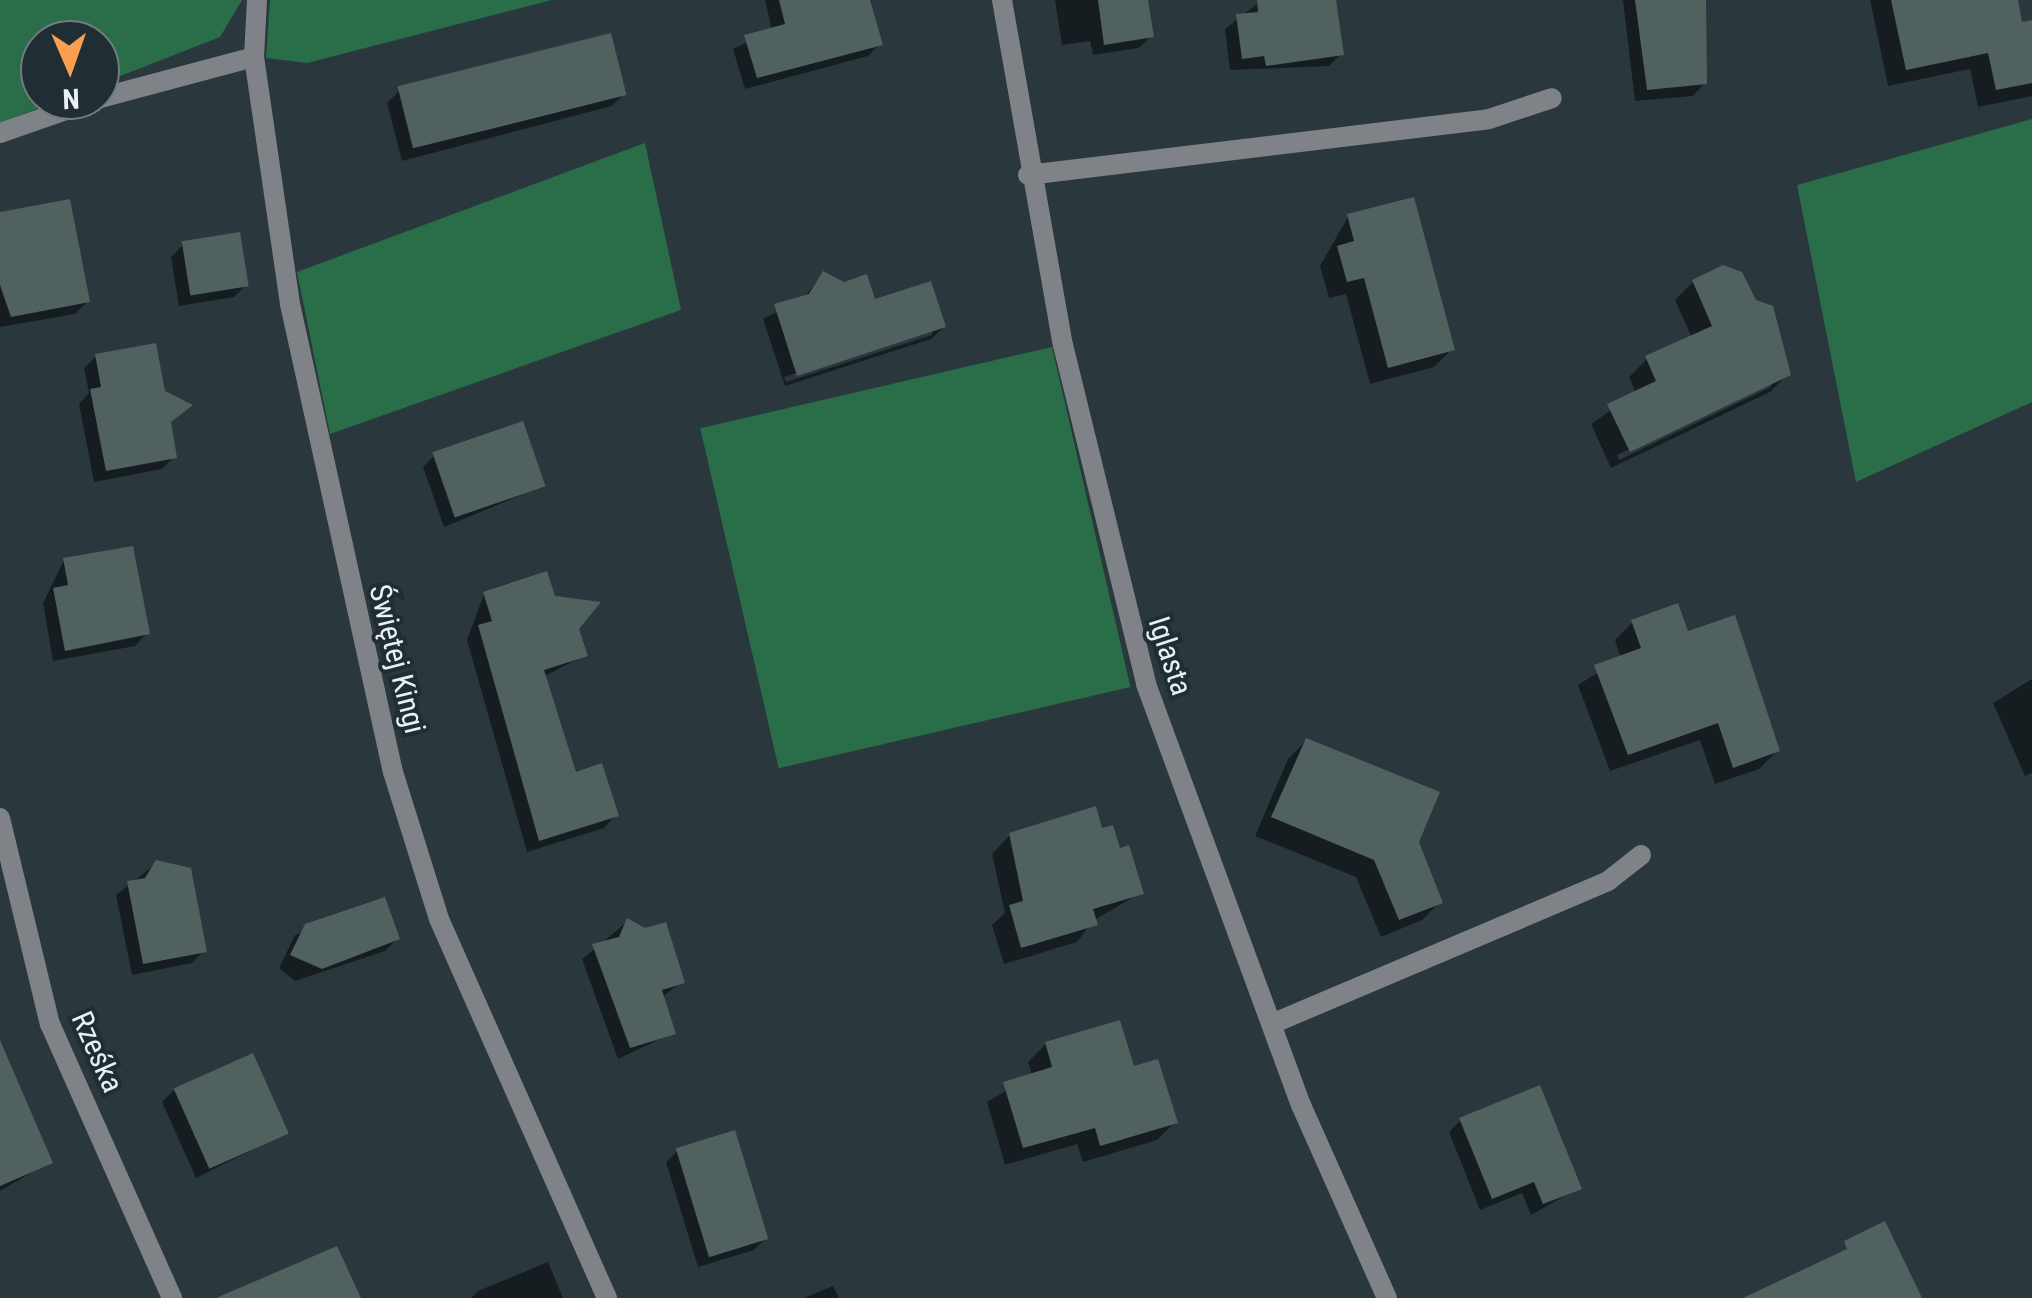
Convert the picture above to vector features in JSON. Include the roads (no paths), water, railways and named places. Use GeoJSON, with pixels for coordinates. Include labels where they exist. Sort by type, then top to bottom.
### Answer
{"type":"FeatureCollection","features":[{"type":"Feature","properties":{"kind":"street","name":"Świętej Kingi"},"geometry":{"type":"LineString","coordinates":[[257,0],[254,57],[290,304],[394,772],[439,919],[607,1298]]}},
{"type":"Feature","properties":{"kind":"street","name":"Iglasta"},"geometry":{"type":"LineString","coordinates":[[1002,0],[1028,175],[1146,684],[1274,1023],[1387,1298]]}},
{"type":"Feature","properties":{"kind":"street"},"geometry":{"type":"LineString","coordinates":[[120,93],[254,57]]}},
{"type":"Feature","properties":{"kind":"street"},"geometry":{"type":"LineString","coordinates":[[1028,175],[1489,120],[1552,98]]}},
{"type":"Feature","properties":{"kind":"street"},"geometry":{"type":"LineString","coordinates":[[0,133],[37,120]]}},
{"type":"Feature","properties":{"kind":"street","name":"Rześka"},"geometry":{"type":"LineString","coordinates":[[0,818],[50,1024],[172,1298]]}},
{"type":"Feature","properties":{"kind":"street"},"geometry":{"type":"LineString","coordinates":[[1274,1023],[1608,881],[1641,854]]}}]}
